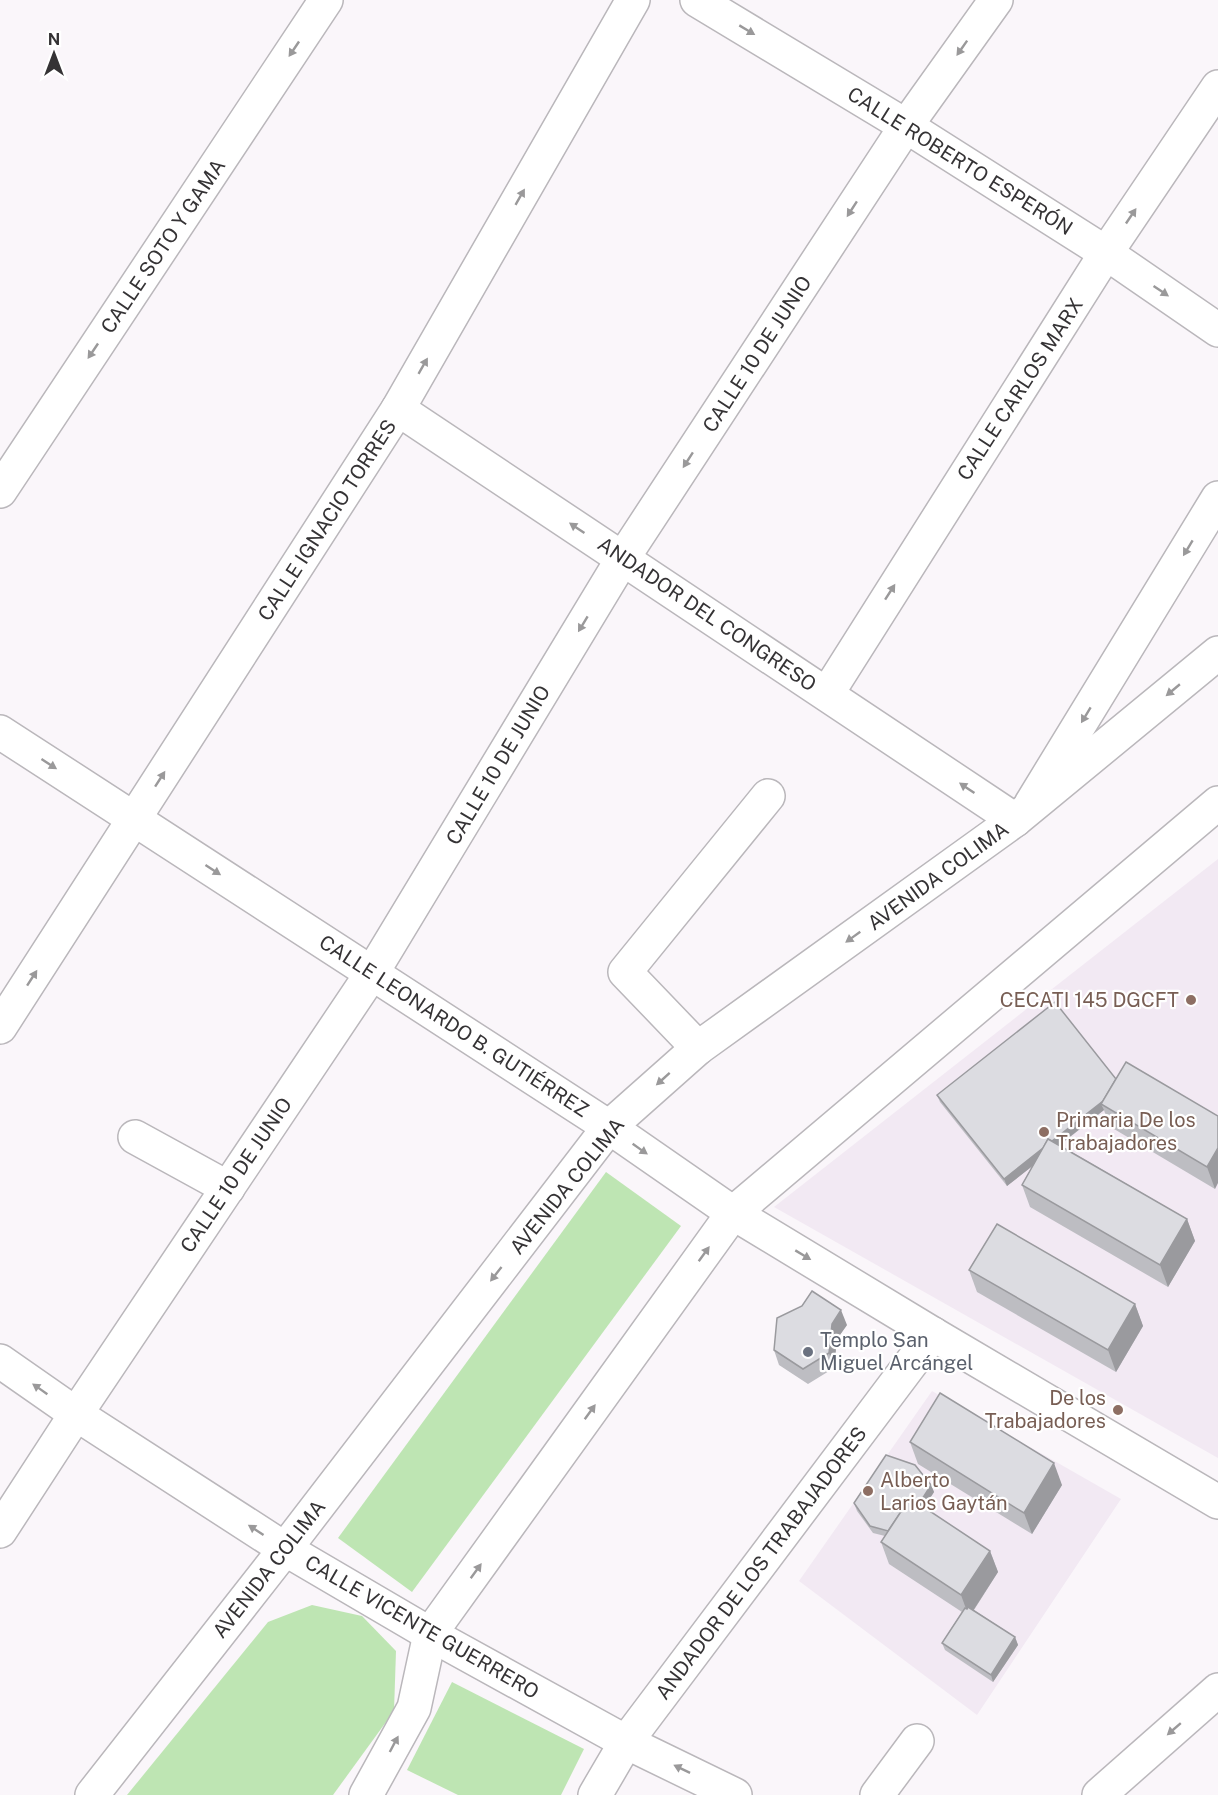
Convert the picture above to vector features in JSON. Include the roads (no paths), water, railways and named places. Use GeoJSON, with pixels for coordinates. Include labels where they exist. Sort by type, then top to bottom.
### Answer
{"type":"FeatureCollection","features":[{"type":"Feature","properties":{"kind":"street","name":"CALLE SOTO Y GAMA"},"geometry":{"type":"LineString","coordinates":[[0,492],[326,0]]}},
{"type":"Feature","properties":{"kind":"street","name":"CALLE IGNACIO TORRES"},"geometry":{"type":"LineString","coordinates":[[0,1027],[398,409],[633,0]]}},
{"type":"Feature","properties":{"kind":"street","name":"CALLE ROBERTO ESPERÓN"},"geometry":{"type":"LineString","coordinates":[[697,0],[906,126],[1106,253],[1218,330]]}},
{"type":"Feature","properties":{"kind":"street","name":"CALLE 10 DE JUNIO"},"geometry":{"type":"LineString","coordinates":[[0,1532],[76,1414],[372,973],[623,558],[906,126],[996,0]]}},
{"type":"Feature","properties":{"kind":"street","name":"CALLE CARLOS MARX"},"geometry":{"type":"LineString","coordinates":[[827,694],[1106,253],[1218,87]]}},
{"type":"Feature","properties":{"kind":"street","name":"ANDADOR DEL CONGRESO"},"geometry":{"type":"LineString","coordinates":[[398,409],[827,694],[1022,815]]}},
{"type":"Feature","properties":{"kind":"street"},"geometry":{"type":"LineString","coordinates":[[1022,815],[1218,498]]}},
{"type":"Feature","properties":{"kind":"street","name":"AVENIDA COLIMA"},"geometry":{"type":"LineString","coordinates":[[92,1795],[285,1549],[609,1127],[698,1048],[1022,815],[1218,653]]}},
{"type":"Feature","properties":{"kind":"street","name":"CALLE LEONARDO B. GUTIÉRREZ"},"geometry":{"type":"LineString","coordinates":[[0,732],[609,1127],[733,1214],[1218,1502]]}},
{"type":"Feature","properties":{"kind":"street"},"geometry":{"type":"LineString","coordinates":[[698,1048],[625,972],[768,796]]}},
{"type":"Feature","properties":{"kind":"street"},"geometry":{"type":"LineString","coordinates":[[371,1793],[414,1708],[430,1634],[733,1214],[1218,803]]}},
{"type":"Feature","properties":{"kind":"street"},"geometry":{"type":"LineString","coordinates":[[135,1137],[228,1188]]}},
{"type":"Feature","properties":{"kind":"street","name":"ANDADOR DE LOS TRABAJADORES"},"geometry":{"type":"LineString","coordinates":[[595,1795],[626,1742],[933,1334]]}},
{"type":"Feature","properties":{"kind":"street","name":"CALLE VICENTE GUERRERO"},"geometry":{"type":"LineString","coordinates":[[0,1361],[76,1414],[285,1549],[430,1634],[626,1742],[735,1795]]}},
{"type":"Feature","properties":{"kind":"street"},"geometry":{"type":"LineString","coordinates":[[1099,1795],[1218,1690]]}},
{"type":"Feature","properties":{"kind":"street"},"geometry":{"type":"LineString","coordinates":[[877,1795],[917,1741]]}},
{"type":"Feature","properties":{"kind":"street"},"geometry":{"type":"LineString","coordinates":[[1099,1795],[1104,1795]]}},
{"type":"Feature","properties":{"kind":"place","name":"CECATI 145 DGCFT"},"geometry":{"type":"Point","coordinates":[1191,1000]}},
{"type":"Feature","properties":{"kind":"place","name":"Primaria De los Trabajadores"},"geometry":{"type":"Point","coordinates":[1044,1132]}},
{"type":"Feature","properties":{"kind":"place","name":"Templo San Miguel Arcángel"},"geometry":{"type":"Point","coordinates":[808,1352]}},
{"type":"Feature","properties":{"kind":"place","name":"De los Trabajadores"},"geometry":{"type":"Point","coordinates":[1118,1410]}},
{"type":"Feature","properties":{"kind":"place","name":"Alberto Larios Gaytán"},"geometry":{"type":"Point","coordinates":[868,1491]}}]}
